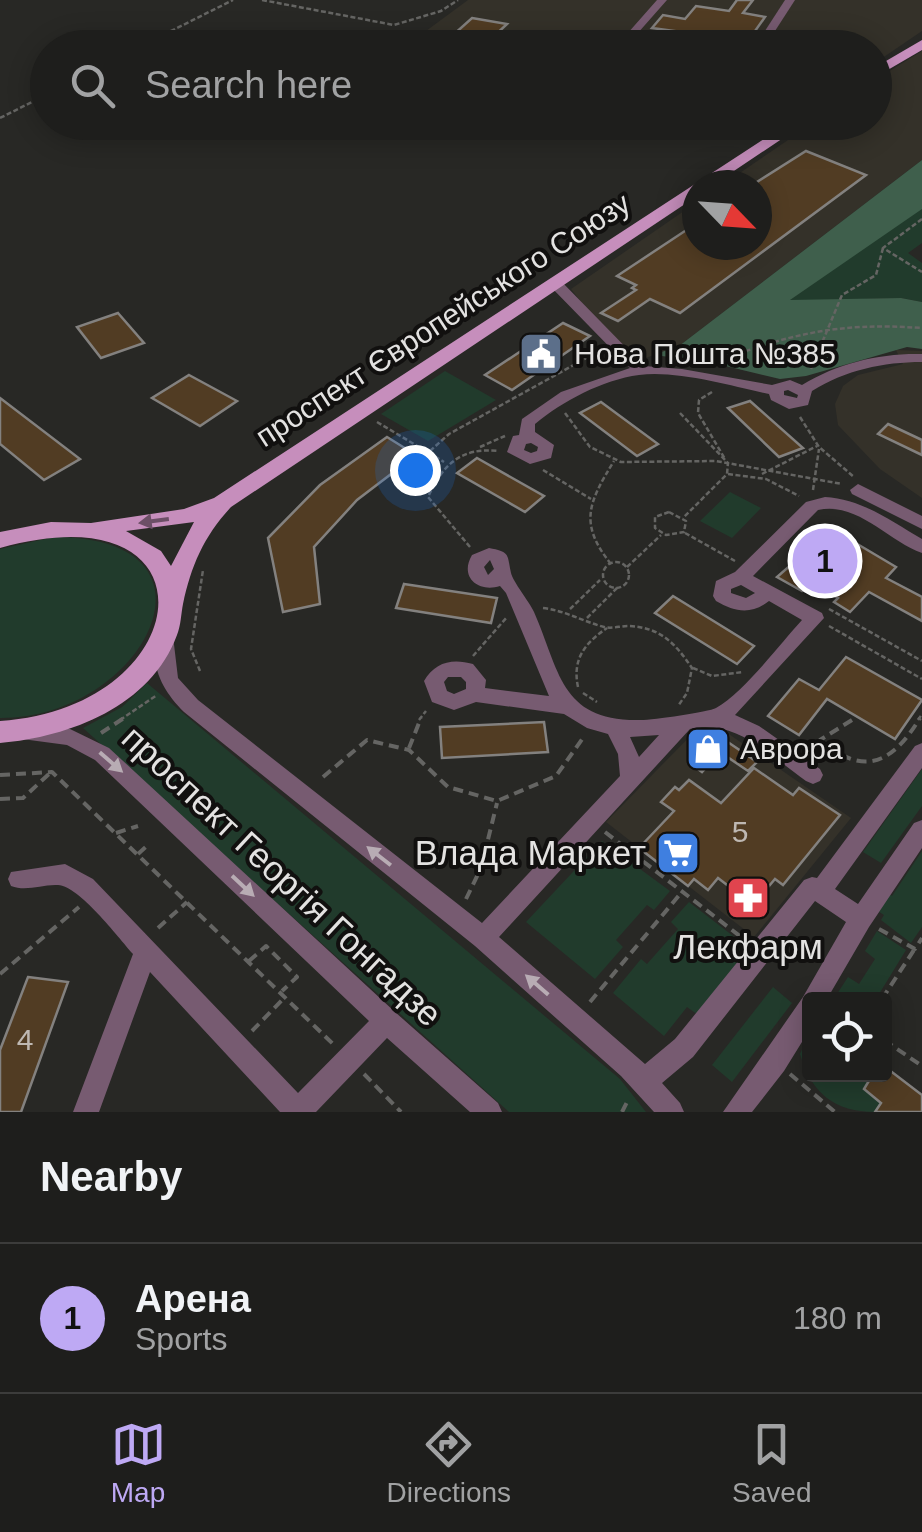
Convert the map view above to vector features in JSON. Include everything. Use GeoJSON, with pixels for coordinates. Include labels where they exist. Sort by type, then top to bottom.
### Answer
{"type":"FeatureCollection","features":[{"type":"Feature","properties":{"kind":"main road"},"geometry":{"type":"LineString","coordinates":[[892,63],[922,44]]}},
{"type":"Feature","properties":{"kind":"main road"},"geometry":{"type":"LineString","coordinates":[[727,170],[773,140]]}},
{"type":"Feature","properties":{"kind":"main road","name":"проспект Європейського Союзу"},"geometry":{"type":"LineString","coordinates":[[4,732],[56,722],[99,704],[144,667],[169,615],[187,546],[200,524],[223,502],[682,199]]}},
{"type":"Feature","properties":{"kind":"main road","name":"проспект Європейського Союзу"},"geometry":{"type":"LineString","coordinates":[[83,528],[187,516],[223,502]]}},
{"type":"Feature","properties":{"kind":"main road"},"geometry":{"type":"LineString","coordinates":[[0,523],[36,530]]}},
{"type":"Feature","properties":{"kind":"main road"},"geometry":{"type":"LineString","coordinates":[[0,540],[36,530],[83,528],[123,538],[140,547],[163,572],[169,615]]}},
{"type":"Feature","properties":{"kind":"street"},"geometry":{"type":"LineString","coordinates":[[635,30],[662,0]]}},
{"type":"Feature","properties":{"kind":"street"},"geometry":{"type":"LineString","coordinates":[[771,30],[790,0]]}},
{"type":"Feature","properties":{"kind":"street"},"geometry":{"type":"LineString","coordinates":[[554,282],[640,370]]}},
{"type":"Feature","properties":{"kind":"street"},"geometry":{"type":"LineString","coordinates":[[527,437],[527,422],[570,393],[640,370],[682,373],[775,390],[785,384],[799,394],[819,380],[850,370],[900,357],[922,358]]}},
{"type":"Feature","properties":{"kind":"street"},"geometry":{"type":"LineString","coordinates":[[527,437],[541,440],[547,448],[541,457],[522,457],[515,452],[516,443],[527,437]]}},
{"type":"Feature","properties":{"kind":"street"},"geometry":{"type":"LineString","coordinates":[[863,487],[922,512]]}},
{"type":"Feature","properties":{"kind":"street"},"geometry":{"type":"LineString","coordinates":[[863,487],[922,523]]}},
{"type":"Feature","properties":{"kind":"street"},"geometry":{"type":"LineString","coordinates":[[720,716],[739,701],[808,614],[768,592],[753,605],[743,607],[722,596],[722,586],[745,573],[812,506],[839,503],[922,547]]}},
{"type":"Feature","properties":{"kind":"street"},"geometry":{"type":"LineString","coordinates":[[483,557],[501,560],[506,568],[502,576],[518,592],[553,688],[570,707]]}},
{"type":"Feature","properties":{"kind":"street","name":"проспект Георгія Гонгадзе"},"geometry":{"type":"LineString","coordinates":[[169,615],[163,664],[170,687],[483,938],[651,1099]]}},
{"type":"Feature","properties":{"kind":"street"},"geometry":{"type":"LineString","coordinates":[[474,694],[476,680],[466,669],[450,667],[438,674],[434,687],[444,700],[462,701],[474,694],[570,707],[655,730],[680,716],[720,716],[813,774]]}},
{"type":"Feature","properties":{"kind":"street"},"geometry":{"type":"LineString","coordinates":[[483,938],[631,778],[680,716]]}},
{"type":"Feature","properties":{"kind":"street"},"geometry":{"type":"LineString","coordinates":[[605,719],[628,754],[631,778]]}},
{"type":"Feature","properties":{"kind":"street","name":"проспект Георгія Гонгадзе"},"geometry":{"type":"LineString","coordinates":[[4,732],[70,737],[102,754],[386,1021],[489,1112]]}},
{"type":"Feature","properties":{"kind":"street"},"geometry":{"type":"LineString","coordinates":[[820,892],[922,752]]}},
{"type":"Feature","properties":{"kind":"street"},"geometry":{"type":"LineString","coordinates":[[819,992],[861,919],[922,830]]}},
{"type":"Feature","properties":{"kind":"street"},"geometry":{"type":"LineString","coordinates":[[20,879],[66,874],[93,894],[298,1112],[386,1021]]}},
{"type":"Feature","properties":{"kind":"street"},"geometry":{"type":"LineString","coordinates":[[651,1099],[684,1048],[812,887],[861,919]]}},
{"type":"Feature","properties":{"kind":"street"},"geometry":{"type":"LineString","coordinates":[[86,1112],[146,951]]}},
{"type":"Feature","properties":{"kind":"street"},"geometry":{"type":"LineString","coordinates":[[736,1112],[802,1019]]}},
{"type":"Feature","properties":{"kind":"path"},"geometry":{"type":"LineString","coordinates":[[178,30],[233,0]]}},
{"type":"Feature","properties":{"kind":"path"},"geometry":{"type":"LineString","coordinates":[[262,0],[394,25],[441,11],[458,0]]}},
{"type":"Feature","properties":{"kind":"path"},"geometry":{"type":"LineString","coordinates":[[0,118],[30,103]]}},
{"type":"Feature","properties":{"kind":"path"},"geometry":{"type":"LineString","coordinates":[[863,487],[819,446],[799,394],[823,347],[842,296],[876,276],[883,248],[922,219]]}},
{"type":"Feature","properties":{"kind":"path"},"geometry":{"type":"LineString","coordinates":[[883,248],[922,272]]}},
{"type":"Feature","properties":{"kind":"path"},"geometry":{"type":"LineString","coordinates":[[682,373],[770,340],[829,326],[922,328]]}},
{"type":"Feature","properties":{"kind":"path"},"geometry":{"type":"LineString","coordinates":[[428,454],[450,434],[614,344]]}},
{"type":"Feature","properties":{"kind":"path"},"geometry":{"type":"LineString","coordinates":[[684,518],[728,474],[728,464],[698,413],[699,400],[736,382]]}},
{"type":"Feature","properties":{"kind":"path"},"geometry":{"type":"LineString","coordinates":[[570,393],[563,408],[573,432],[614,461],[643,464],[671,459],[728,464],[863,487]]}},
{"type":"Feature","properties":{"kind":"path"},"geometry":{"type":"LineString","coordinates":[[680,413],[728,464]]}},
{"type":"Feature","properties":{"kind":"path"},"geometry":{"type":"LineString","coordinates":[[369,416],[444,462]]}},
{"type":"Feature","properties":{"kind":"path"},"geometry":{"type":"LineString","coordinates":[[762,475],[766,469],[819,446]]}},
{"type":"Feature","properties":{"kind":"path"},"geometry":{"type":"LineString","coordinates":[[812,506],[819,446]]}},
{"type":"Feature","properties":{"kind":"path"},"geometry":{"type":"LineString","coordinates":[[483,557],[428,498],[444,462],[480,448],[522,457],[590,499]]}},
{"type":"Feature","properties":{"kind":"path"},"geometry":{"type":"LineString","coordinates":[[586,619],[632,578],[626,568],[611,564],[594,546],[587,515],[590,499],[614,461]]}},
{"type":"Feature","properties":{"kind":"path"},"geometry":{"type":"LineString","coordinates":[[728,474],[762,475],[780,482],[812,506]]}},
{"type":"Feature","properties":{"kind":"path"},"geometry":{"type":"LineString","coordinates":[[662,534],[653,524],[658,514],[669,512],[684,518],[684,532]]}},
{"type":"Feature","properties":{"kind":"path"},"geometry":{"type":"LineString","coordinates":[[626,568],[662,534],[684,532],[745,573]]}},
{"type":"Feature","properties":{"kind":"path"},"geometry":{"type":"LineString","coordinates":[[200,670],[191,649],[204,562]]}},
{"type":"Feature","properties":{"kind":"path"},"geometry":{"type":"LineString","coordinates":[[568,611],[601,579],[602,568],[611,564]]}},
{"type":"Feature","properties":{"kind":"path"},"geometry":{"type":"LineString","coordinates":[[601,579],[618,587]]}},
{"type":"Feature","properties":{"kind":"path"},"geometry":{"type":"LineString","coordinates":[[466,669],[478,647],[522,602],[568,611],[607,628]]}},
{"type":"Feature","properties":{"kind":"path"},"geometry":{"type":"LineString","coordinates":[[922,661],[816,602],[808,614],[922,680]]}},
{"type":"Feature","properties":{"kind":"path"},"geometry":{"type":"LineString","coordinates":[[323,778],[358,743],[367,740],[409,750],[448,787],[497,801],[556,776],[605,719],[580,691],[574,675],[586,641],[607,628],[658,630],[677,646],[692,668],[712,676],[737,676],[754,667]]}},
{"type":"Feature","properties":{"kind":"path"},"geometry":{"type":"LineString","coordinates":[[680,716],[692,668]]}},
{"type":"Feature","properties":{"kind":"path"},"geometry":{"type":"LineString","coordinates":[[101,733],[158,694]]}},
{"type":"Feature","properties":{"kind":"path"},"geometry":{"type":"LineString","coordinates":[[409,750],[421,713],[444,700]]}},
{"type":"Feature","properties":{"kind":"path"},"geometry":{"type":"LineString","coordinates":[[852,720],[820,740],[844,760],[862,766],[880,761],[912,734],[922,714]]}},
{"type":"Feature","properties":{"kind":"path"},"geometry":{"type":"LineString","coordinates":[[0,775],[52,772],[401,1112]]}},
{"type":"Feature","properties":{"kind":"path"},"geometry":{"type":"LineString","coordinates":[[0,800],[23,798],[52,772]]}},
{"type":"Feature","properties":{"kind":"path"},"geometry":{"type":"LineString","coordinates":[[465,901],[482,868],[497,801]]}},
{"type":"Feature","properties":{"kind":"path"},"geometry":{"type":"LineString","coordinates":[[115,834],[138,826]]}},
{"type":"Feature","properties":{"kind":"path"},"geometry":{"type":"LineString","coordinates":[[601,830],[760,952]]}},
{"type":"Feature","properties":{"kind":"path"},"geometry":{"type":"LineString","coordinates":[[137,854],[148,845]]}},
{"type":"Feature","properties":{"kind":"path"},"geometry":{"type":"LineString","coordinates":[[588,1003],[682,892]]}},
{"type":"Feature","properties":{"kind":"path"},"geometry":{"type":"LineString","coordinates":[[0,974],[93,894]]}},
{"type":"Feature","properties":{"kind":"path"},"geometry":{"type":"LineString","coordinates":[[158,928],[186,902]]}},
{"type":"Feature","properties":{"kind":"path"},"geometry":{"type":"LineString","coordinates":[[861,919],[915,949]]}},
{"type":"Feature","properties":{"kind":"path"},"geometry":{"type":"LineString","coordinates":[[887,992],[922,938]]}},
{"type":"Feature","properties":{"kind":"path"},"geometry":{"type":"LineString","coordinates":[[237,1047],[297,976],[266,946],[248,962]]}},
{"type":"Feature","properties":{"kind":"path"},"geometry":{"type":"LineString","coordinates":[[892,1045],[922,1066]]}},
{"type":"Feature","properties":{"kind":"path"},"geometry":{"type":"LineString","coordinates":[[775,1062],[835,1112]]}},
{"type":"Feature","properties":{"kind":"path"},"geometry":{"type":"LineString","coordinates":[[622,1112],[651,1099]]}},
{"type":"Feature","properties":{"kind":"shaded area"},"geometry":{"type":"Polygon","coordinates":[[[468,0],[922,0],[922,31],[892,51],[892,30],[427,30],[468,0]]]}},
{"type":"Feature","properties":{"kind":"shaded area"},"geometry":{"type":"Polygon","coordinates":[[[922,51],[922,160],[679,346],[640,360],[597,322],[571,289],[682,212],[682,260],[772,260],[772,170],[744,170],[788,140],[892,140],[892,70],[922,51]]]}},
{"type":"Feature","properties":{"kind":"shaded area"},"geometry":{"type":"Polygon","coordinates":[[[896,350],[922,351],[922,498],[880,469],[838,425],[835,404],[843,386],[858,375],[903,364],[896,350]]]}},
{"type":"Feature","properties":{"kind":"shaded area"},"geometry":{"type":"Polygon","coordinates":[[[707,719],[851,818],[754,937],[606,822],[707,719]]]}},
{"type":"Feature","properties":{"kind":"green space"},"geometry":{"type":"Polygon","coordinates":[[[922,160],[922,209],[790,300],[901,298],[922,302],[922,349],[907,347],[806,376],[780,379],[705,361],[653,355],[679,346],[922,160]]]}},
{"type":"Feature","properties":{"kind":"green space"},"geometry":{"type":"Polygon","coordinates":[[[922,207],[922,243],[908,253],[922,263],[922,302],[901,298],[788,301],[922,207]]]}},
{"type":"Feature","properties":{"kind":"green space"},"geometry":{"type":"Polygon","coordinates":[[[445,371],[496,400],[428,441],[381,414],[445,371]]]}},
{"type":"Feature","properties":{"kind":"green space"},"geometry":{"type":"Polygon","coordinates":[[[730,492],[761,508],[732,538],[700,521],[730,492]]]}},
{"type":"Feature","properties":{"kind":"green space"},"geometry":{"type":"Polygon","coordinates":[[[54,537],[110,545],[143,565],[155,595],[150,628],[128,661],[95,690],[51,711],[0,718],[0,549],[54,537]]]}},
{"type":"Feature","properties":{"kind":"green space"},"geometry":{"type":"Polygon","coordinates":[[[147,683],[620,1079],[646,1112],[509,1112],[83,728],[122,707],[147,683]]]}},
{"type":"Feature","properties":{"kind":"green space"},"geometry":{"type":"Polygon","coordinates":[[[922,769],[922,806],[881,863],[863,852],[922,769]]]}},
{"type":"Feature","properties":{"kind":"green space"},"geometry":{"type":"Polygon","coordinates":[[[602,841],[670,891],[654,910],[647,905],[616,940],[623,947],[595,979],[526,922],[602,841]]]}},
{"type":"Feature","properties":{"kind":"green space"},"geometry":{"type":"Polygon","coordinates":[[[922,851],[922,927],[911,943],[881,920],[884,915],[873,908],[885,891],[892,896],[922,851]]]}},
{"type":"Feature","properties":{"kind":"green space"},"geometry":{"type":"Polygon","coordinates":[[[689,902],[750,949],[698,1015],[687,1007],[664,1036],[613,993],[641,959],[647,964],[678,929],[671,922],[689,902]]]}},
{"type":"Feature","properties":{"kind":"green space"},"geometry":{"type":"Polygon","coordinates":[[[877,931],[906,950],[880,992],[838,992],[848,977],[859,984],[875,959],[865,951],[877,931]]]}},
{"type":"Feature","properties":{"kind":"green space"},"geometry":{"type":"Polygon","coordinates":[[[773,987],[792,1003],[732,1082],[712,1065],[773,987]]]}},
{"type":"Feature","properties":{"kind":"green space"},"geometry":{"type":"Polygon","coordinates":[[[813,1082],[868,1082],[864,1089],[881,1103],[875,1112],[861,1111],[837,1104],[813,1082]]]}},
{"type":"Feature","properties":{"kind":"building"},"geometry":{"type":"Polygon","coordinates":[[[737,0],[753,0],[743,13],[765,17],[756,30],[652,28],[663,15],[685,19],[696,6],[729,11],[737,0]]]}},
{"type":"Feature","properties":{"kind":"building"},"geometry":{"type":"Polygon","coordinates":[[[472,18],[507,24],[501,30],[459,30],[472,18]]]}},
{"type":"Feature","properties":{"kind":"building"},"geometry":{"type":"Polygon","coordinates":[[[806,151],[866,175],[772,245],[772,173],[806,151]]]}},
{"type":"Feature","properties":{"kind":"building"},"geometry":{"type":"Polygon","coordinates":[[[682,233],[682,260],[751,260],[680,313],[650,299],[618,321],[601,313],[636,290],[632,288],[636,285],[617,276],[682,233]]]}},
{"type":"Feature","properties":{"kind":"building"},"geometry":{"type":"Polygon","coordinates":[[[118,313],[144,343],[101,358],[77,327],[118,313]]]}},
{"type":"Feature","properties":{"kind":"building"},"geometry":{"type":"Polygon","coordinates":[[[563,323],[590,336],[512,390],[485,375],[563,323]]]}},
{"type":"Feature","properties":{"kind":"building"},"geometry":{"type":"Polygon","coordinates":[[[189,375],[237,401],[200,426],[152,398],[189,375]]]}},
{"type":"Feature","properties":{"kind":"building"},"geometry":{"type":"Polygon","coordinates":[[[0,398],[80,459],[44,480],[0,444],[0,398]]]}},
{"type":"Feature","properties":{"kind":"building"},"geometry":{"type":"Polygon","coordinates":[[[750,401],[803,448],[779,457],[728,408],[750,401]]]}},
{"type":"Feature","properties":{"kind":"building"},"geometry":{"type":"Polygon","coordinates":[[[601,402],[658,444],[637,456],[580,413],[601,402]]]}},
{"type":"Feature","properties":{"kind":"building"},"geometry":{"type":"Polygon","coordinates":[[[888,424],[922,440],[922,455],[878,434],[888,424]]]}},
{"type":"Feature","properties":{"kind":"building"},"geometry":{"type":"Polygon","coordinates":[[[387,437],[416,455],[357,500],[314,547],[320,604],[283,612],[268,538],[320,485],[387,437]]]}},
{"type":"Feature","properties":{"kind":"building"},"geometry":{"type":"Polygon","coordinates":[[[477,458],[544,496],[525,512],[457,473],[477,458]]]}},
{"type":"Feature","properties":{"kind":"building"},"geometry":{"type":"Polygon","coordinates":[[[832,529],[896,567],[886,578],[922,597],[922,621],[869,592],[850,612],[834,602],[838,598],[811,583],[802,591],[777,577],[832,529]]]}},
{"type":"Feature","properties":{"kind":"building"},"geometry":{"type":"Polygon","coordinates":[[[404,584],[497,598],[491,623],[396,608],[404,584]]]}},
{"type":"Feature","properties":{"kind":"building"},"geometry":{"type":"Polygon","coordinates":[[[673,596],[754,646],[737,664],[655,613],[673,596]]]}},
{"type":"Feature","properties":{"kind":"building"},"geometry":{"type":"Polygon","coordinates":[[[846,657],[922,700],[895,739],[827,699],[799,735],[768,716],[799,679],[819,690],[846,657]]]}},
{"type":"Feature","properties":{"kind":"building"},"geometry":{"type":"Polygon","coordinates":[[[544,722],[548,752],[442,758],[440,727],[544,722]]]}},
{"type":"Feature","properties":{"kind":"building"},"geometry":{"type":"Polygon","coordinates":[[[716,734],[757,762],[748,771],[720,752],[702,772],[689,762],[716,734]]]}},
{"type":"Feature","properties":{"kind":"building"},"geometry":{"type":"Polygon","coordinates":[[[754,768],[793,795],[799,788],[840,815],[783,885],[775,879],[753,905],[718,878],[708,890],[694,879],[688,886],[639,848],[674,811],[661,802],[675,787],[679,790],[689,780],[721,803],[754,768]]]}},
{"type":"Feature","properties":{"kind":"building"},"geometry":{"type":"Polygon","coordinates":[[[28,977],[68,982],[21,1112],[0,1112],[0,1050],[28,977]]]}},
{"type":"Feature","properties":{"kind":"building"},"geometry":{"type":"Polygon","coordinates":[[[892,1072],[922,1095],[922,1112],[875,1112],[881,1103],[864,1089],[868,1082],[892,1082],[892,1072]]]}},
{"type":"Feature","properties":{"kind":"place","name":"Нова Пошта №385"},"geometry":{"type":"Point","coordinates":[541,354]}},
{"type":"Feature","properties":{"kind":"place","name":"Арена"},"geometry":{"type":"Point","coordinates":[825,561]}},
{"type":"Feature","properties":{"kind":"place","name":"Аврора"},"geometry":{"type":"Point","coordinates":[708,749]}},
{"type":"Feature","properties":{"kind":"place","name":"Влада Маркет"},"geometry":{"type":"Point","coordinates":[678,853]}},
{"type":"Feature","properties":{"kind":"place","name":"Лекфарм"},"geometry":{"type":"Point","coordinates":[748,898]}}]}
